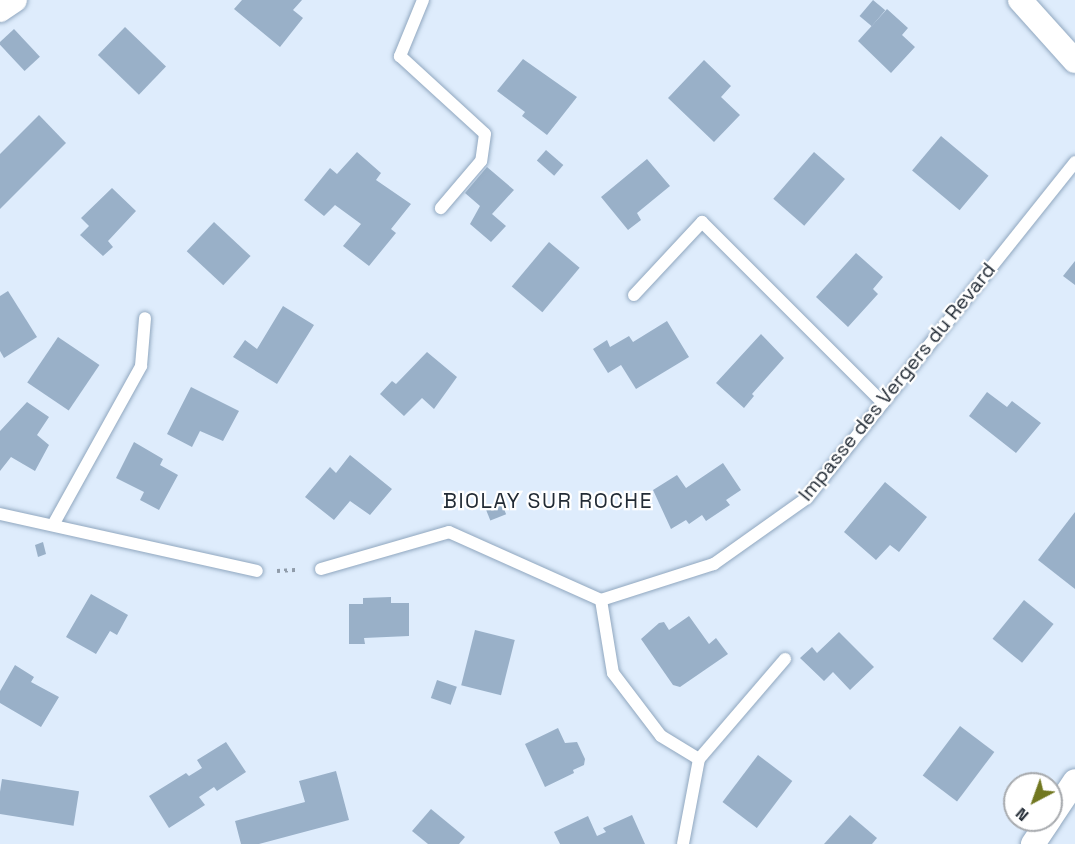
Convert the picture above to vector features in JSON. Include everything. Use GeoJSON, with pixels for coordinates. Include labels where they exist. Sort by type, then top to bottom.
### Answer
{"type":"FeatureCollection","features":[{"type":"Feature","properties":{"kind":"street"},"geometry":{"type":"LineString","coordinates":[[0,10],[15,0]]}},
{"type":"Feature","properties":{"kind":"street"},"geometry":{"type":"LineString","coordinates":[[1020,0],[1075,62]]}},
{"type":"Feature","properties":{"kind":"street"},"geometry":{"type":"LineString","coordinates":[[1063,800],[1075,782]]}},
{"type":"Feature","properties":{"kind":"lane"},"geometry":{"type":"LineString","coordinates":[[423,0],[400,56],[485,134],[481,161],[441,208]]}},
{"type":"Feature","properties":{"kind":"lane","name":"Impasse des Vergers du Revard"},"geometry":{"type":"LineString","coordinates":[[601,600],[714,564],[807,498],[1075,162]]}},
{"type":"Feature","properties":{"kind":"lane"},"geometry":{"type":"LineString","coordinates":[[634,295],[702,222],[884,403]]}},
{"type":"Feature","properties":{"kind":"lane"},"geometry":{"type":"LineString","coordinates":[[53,525],[141,366],[145,318]]}},
{"type":"Feature","properties":{"kind":"lane"},"geometry":{"type":"LineString","coordinates":[[2,512],[257,571]]}},
{"type":"Feature","properties":{"kind":"lane"},"geometry":{"type":"LineString","coordinates":[[321,569],[449,532],[601,600],[613,673],[661,736],[699,759]]}},
{"type":"Feature","properties":{"kind":"lane"},"geometry":{"type":"LineString","coordinates":[[682,844],[699,759],[785,659]]}},
{"type":"Feature","properties":{"kind":"path"},"geometry":{"type":"LineString","coordinates":[[257,571],[321,569]]}},
{"type":"Feature","properties":{"kind":"building"},"geometry":{"type":"Polygon","coordinates":[[[242,0],[302,0],[293,10],[303,18],[280,47],[234,9],[242,0]]]}},
{"type":"Feature","properties":{"kind":"building"},"geometry":{"type":"Polygon","coordinates":[[[873,0],[885,10],[872,26],[860,16],[873,0]]]}},
{"type":"Feature","properties":{"kind":"building"},"geometry":{"type":"Polygon","coordinates":[[[887,9],[908,28],[902,35],[915,47],[891,73],[858,41],[887,9]]]}},
{"type":"Feature","properties":{"kind":"building"},"geometry":{"type":"Polygon","coordinates":[[[125,27],[166,67],[139,95],[98,55],[125,27]]]}},
{"type":"Feature","properties":{"kind":"building"},"geometry":{"type":"Polygon","coordinates":[[[14,29],[40,57],[25,71],[0,45],[0,42],[14,29]]]}},
{"type":"Feature","properties":{"kind":"building"},"geometry":{"type":"Polygon","coordinates":[[[523,59],[577,97],[547,135],[522,116],[525,112],[497,91],[523,59]]]}},
{"type":"Feature","properties":{"kind":"building"},"geometry":{"type":"Polygon","coordinates":[[[704,60],[731,86],[721,97],[740,115],[714,142],[668,98],[704,60]]]}},
{"type":"Feature","properties":{"kind":"building"},"geometry":{"type":"Polygon","coordinates":[[[39,115],[66,143],[0,209],[0,154],[39,115]]]}},
{"type":"Feature","properties":{"kind":"building"},"geometry":{"type":"Polygon","coordinates":[[[941,136],[988,176],[960,210],[912,170],[941,136]]]}},
{"type":"Feature","properties":{"kind":"building"},"geometry":{"type":"Polygon","coordinates":[[[546,150],[563,165],[554,176],[537,161],[546,150]]]}},
{"type":"Feature","properties":{"kind":"building"},"geometry":{"type":"Polygon","coordinates":[[[357,152],[381,173],[376,180],[411,204],[391,229],[396,233],[369,266],[343,246],[361,224],[335,205],[324,216],[304,200],[330,168],[337,174],[357,152]]]}},
{"type":"Feature","properties":{"kind":"building"},"geometry":{"type":"Polygon","coordinates":[[[814,152],[845,179],[804,226],[773,199],[814,152]]]}},
{"type":"Feature","properties":{"kind":"building"},"geometry":{"type":"Polygon","coordinates":[[[647,159],[670,186],[637,213],[641,220],[628,230],[601,197],[647,159]]]}},
{"type":"Feature","properties":{"kind":"building"},"geometry":{"type":"Polygon","coordinates":[[[487,167],[514,190],[492,214],[506,226],[491,242],[470,224],[480,206],[465,193],[487,167]]]}},
{"type":"Feature","properties":{"kind":"building"},"geometry":{"type":"Polygon","coordinates":[[[112,188],[136,211],[108,241],[113,247],[103,256],[80,235],[89,226],[81,218],[112,188]]]}},
{"type":"Feature","properties":{"kind":"building"},"geometry":{"type":"Polygon","coordinates":[[[214,222],[251,256],[223,285],[187,251],[214,222]]]}},
{"type":"Feature","properties":{"kind":"building"},"geometry":{"type":"Polygon","coordinates":[[[549,242],[580,268],[542,312],[512,286],[549,242]]]}},
{"type":"Feature","properties":{"kind":"building"},"geometry":{"type":"Polygon","coordinates":[[[856,253],[883,277],[873,289],[878,294],[848,327],[816,297],[856,253]]]}},
{"type":"Feature","properties":{"kind":"building"},"geometry":{"type":"Polygon","coordinates":[[[1075,261],[1075,285],[1063,276],[1075,261]]]}},
{"type":"Feature","properties":{"kind":"building"},"geometry":{"type":"Polygon","coordinates":[[[8,291],[37,337],[4,358],[0,351],[0,296],[8,291]]]}},
{"type":"Feature","properties":{"kind":"building"},"geometry":{"type":"Polygon","coordinates":[[[283,306],[314,325],[277,384],[233,357],[245,340],[257,349],[283,306]]]}},
{"type":"Feature","properties":{"kind":"building"},"geometry":{"type":"Polygon","coordinates":[[[667,321],[689,357],[636,389],[621,365],[608,373],[593,349],[607,340],[610,347],[629,336],[633,342],[667,321]]]}},
{"type":"Feature","properties":{"kind":"building"},"geometry":{"type":"Polygon","coordinates":[[[761,334],[784,358],[752,394],[754,396],[744,408],[716,383],[761,334]]]}},
{"type":"Feature","properties":{"kind":"building"},"geometry":{"type":"Polygon","coordinates":[[[58,337],[99,365],[69,411],[27,383],[58,337]]]}},
{"type":"Feature","properties":{"kind":"building"},"geometry":{"type":"Polygon","coordinates":[[[427,352],[457,377],[434,409],[422,398],[404,416],[380,394],[392,381],[396,384],[427,352]]]}},
{"type":"Feature","properties":{"kind":"building"},"geometry":{"type":"Polygon","coordinates":[[[191,387],[239,411],[223,441],[200,431],[192,447],[167,434],[191,387]]]}},
{"type":"Feature","properties":{"kind":"building"},"geometry":{"type":"Polygon","coordinates":[[[987,392],[1007,407],[1012,401],[1041,423],[1016,453],[969,416],[987,392]]]}},
{"type":"Feature","properties":{"kind":"building"},"geometry":{"type":"Polygon","coordinates":[[[27,402],[49,417],[37,435],[49,445],[35,471],[11,457],[0,471],[0,431],[27,402]]]}},
{"type":"Feature","properties":{"kind":"building"},"geometry":{"type":"Polygon","coordinates":[[[134,442],[163,459],[160,465],[178,475],[159,510],[140,500],[144,492],[116,478],[134,442]]]}},
{"type":"Feature","properties":{"kind":"building"},"geometry":{"type":"Polygon","coordinates":[[[350,455],[392,489],[370,515],[350,501],[334,520],[305,497],[330,467],[336,473],[350,455]]]}},
{"type":"Feature","properties":{"kind":"building"},"geometry":{"type":"Polygon","coordinates":[[[723,463],[741,490],[726,500],[730,505],[706,521],[702,515],[689,524],[686,520],[671,529],[653,490],[677,475],[686,488],[723,463]]]}},
{"type":"Feature","properties":{"kind":"building"},"geometry":{"type":"Polygon","coordinates":[[[885,482],[927,517],[899,552],[890,545],[876,560],[844,532],[885,482]]]}},
{"type":"Feature","properties":{"kind":"building"},"geometry":{"type":"Polygon","coordinates":[[[502,504],[506,514],[490,521],[486,510],[502,504]]]}},
{"type":"Feature","properties":{"kind":"building"},"geometry":{"type":"Polygon","coordinates":[[[1075,512],[1075,589],[1038,560],[1075,512]]]}},
{"type":"Feature","properties":{"kind":"building"},"geometry":{"type":"Polygon","coordinates":[[[43,542],[46,554],[38,557],[35,545],[43,542]]]}},
{"type":"Feature","properties":{"kind":"building"},"geometry":{"type":"Polygon","coordinates":[[[91,594],[128,615],[117,635],[110,631],[96,654],[66,637],[91,594]]]}},
{"type":"Feature","properties":{"kind":"building"},"geometry":{"type":"Polygon","coordinates":[[[391,597],[391,603],[409,603],[409,636],[364,638],[365,644],[349,644],[349,604],[363,604],[363,598],[391,597]]]}},
{"type":"Feature","properties":{"kind":"building"},"geometry":{"type":"Polygon","coordinates":[[[1024,600],[1054,624],[1022,663],[993,639],[1024,600]]]}},
{"type":"Feature","properties":{"kind":"building"},"geometry":{"type":"Polygon","coordinates":[[[689,616],[709,644],[716,638],[728,654],[680,687],[673,685],[641,639],[659,623],[664,622],[669,630],[689,616]]]}},
{"type":"Feature","properties":{"kind":"building"},"geometry":{"type":"Polygon","coordinates":[[[475,630],[515,640],[501,695],[461,685],[475,630]]]}},
{"type":"Feature","properties":{"kind":"building"},"geometry":{"type":"Polygon","coordinates":[[[839,632],[874,667],[850,690],[833,672],[824,681],[800,658],[812,647],[817,653],[839,632]]]}},
{"type":"Feature","properties":{"kind":"building"},"geometry":{"type":"Polygon","coordinates":[[[15,665],[34,677],[31,682],[59,697],[41,727],[0,703],[0,691],[15,665]]]}},
{"type":"Feature","properties":{"kind":"building"},"geometry":{"type":"Polygon","coordinates":[[[437,680],[457,687],[451,705],[431,698],[437,680]]]}},
{"type":"Feature","properties":{"kind":"building"},"geometry":{"type":"Polygon","coordinates":[[[960,726],[994,752],[957,801],[923,776],[960,726]]]}},
{"type":"Feature","properties":{"kind":"building"},"geometry":{"type":"Polygon","coordinates":[[[558,728],[565,743],[577,742],[585,759],[584,765],[573,770],[574,773],[545,787],[525,744],[558,728]]]}},
{"type":"Feature","properties":{"kind":"building"},"geometry":{"type":"Polygon","coordinates":[[[226,742],[246,772],[217,791],[214,787],[199,797],[205,805],[169,828],[149,796],[186,773],[189,776],[202,768],[197,760],[226,742]]]}},
{"type":"Feature","properties":{"kind":"building"},"geometry":{"type":"Polygon","coordinates":[[[758,755],[792,781],[757,828],[722,802],[758,755]]]}},
{"type":"Feature","properties":{"kind":"building"},"geometry":{"type":"Polygon","coordinates":[[[336,771],[349,820],[259,844],[241,844],[235,821],[305,802],[299,781],[336,771]]]}},
{"type":"Feature","properties":{"kind":"building"},"geometry":{"type":"Polygon","coordinates":[[[2,779],[79,791],[74,826],[0,814],[2,779]]]}},
{"type":"Feature","properties":{"kind":"building"},"geometry":{"type":"Polygon","coordinates":[[[431,809],[465,837],[459,844],[428,844],[412,831],[431,809]]]}},
{"type":"Feature","properties":{"kind":"building"},"geometry":{"type":"Polygon","coordinates":[[[632,815],[645,844],[560,844],[554,832],[588,816],[597,836],[606,832],[603,828],[632,815]]]}},
{"type":"Feature","properties":{"kind":"building"},"geometry":{"type":"Polygon","coordinates":[[[850,815],[877,838],[872,844],[824,844],[850,815]]]}},
{"type":"Feature","properties":{"kind":"district","name":"BIOLAY SUR ROCHE"},"geometry":{"type":"Point","coordinates":[548,501]}}]}
